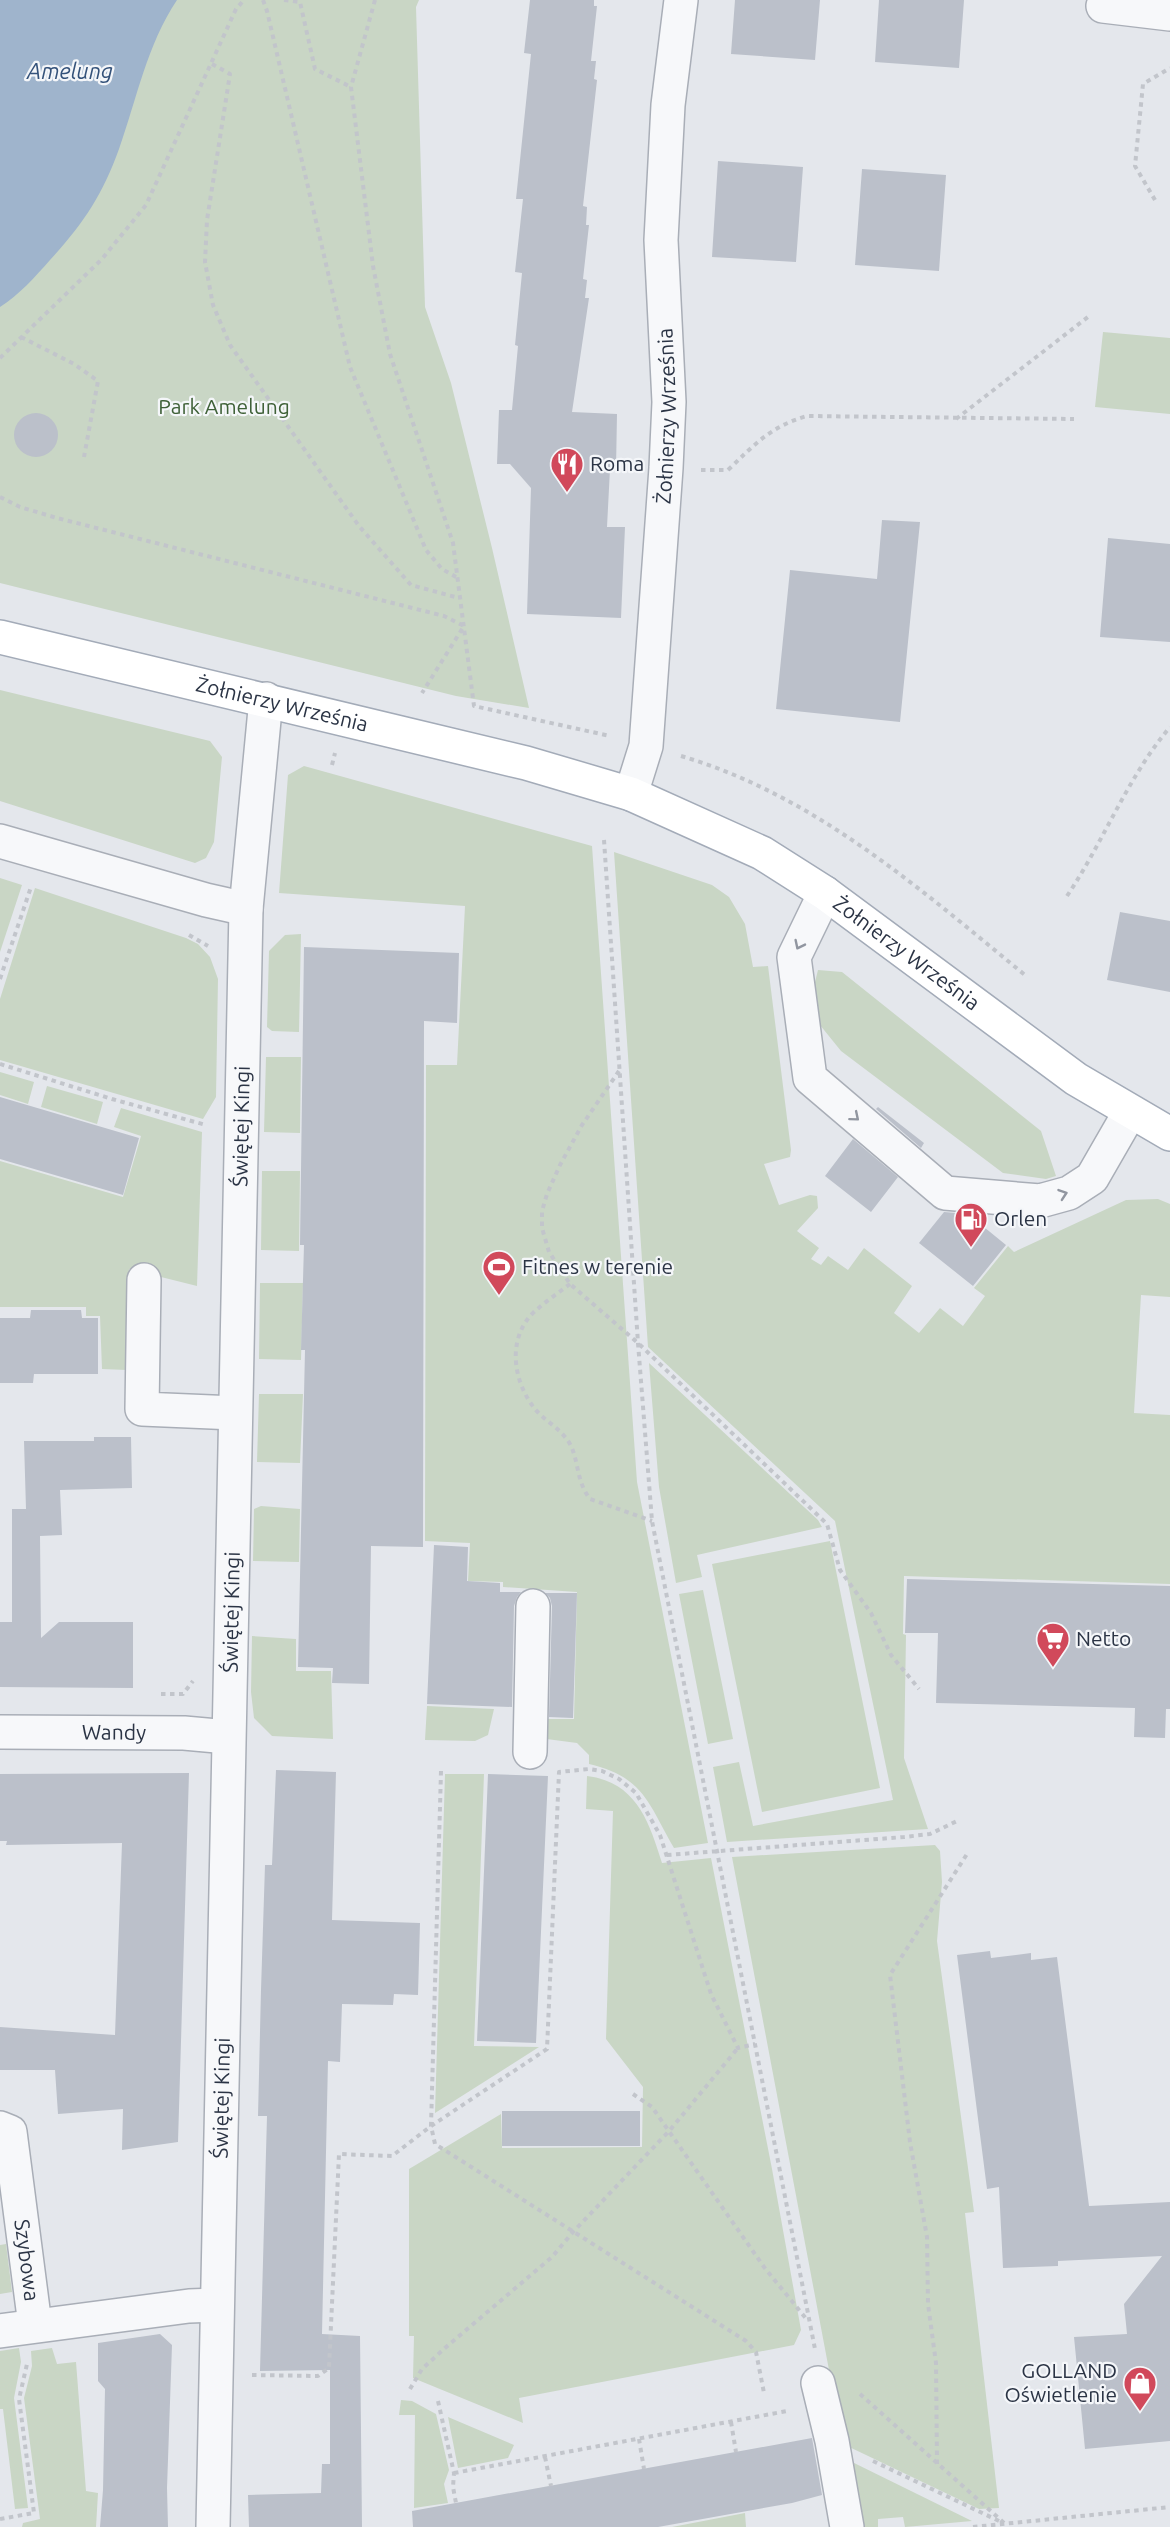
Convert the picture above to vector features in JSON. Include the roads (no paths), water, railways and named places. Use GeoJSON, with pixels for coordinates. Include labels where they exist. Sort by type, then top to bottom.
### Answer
{"type":"FeatureCollection","features":[{"type":"Feature","properties":{"kind":"main road","name":"Żołnierzy Września"},"geometry":{"type":"LineString","coordinates":[[0,637],[526,763],[631,794],[762,853],[825,893],[940,976],[1020,1040],[1076,1079],[1170,1134]]}},
{"type":"Feature","properties":{"kind":"street","name":"Żołnierzy Września"},"geometry":{"type":"LineString","coordinates":[[631,794],[646,746],[666,468],[669,402],[661,240],[668,105],[681,0]]}},
{"type":"Feature","properties":{"kind":"street"},"geometry":{"type":"LineString","coordinates":[[1103,6],[1170,14]]}},
{"type":"Feature","properties":{"kind":"street","name":"Świętej Kingi"},"geometry":{"type":"LineString","coordinates":[[213,2527],[246,909],[266,699]]}},
{"type":"Feature","properties":{"kind":"street"},"geometry":{"type":"LineString","coordinates":[[0,841],[206,900],[246,909]]}},
{"type":"Feature","properties":{"kind":"street"},"geometry":{"type":"LineString","coordinates":[[825,893],[794,957],[810,1078],[945,1193],[1040,1201],[1069,1193],[1092,1178],[1130,1112]]}},
{"type":"Feature","properties":{"kind":"street"},"geometry":{"type":"LineString","coordinates":[[144,1280],[142,1409],[235,1413]]}},
{"type":"Feature","properties":{"kind":"street"},"geometry":{"type":"LineString","coordinates":[[530,1752],[533,1606]]}},
{"type":"Feature","properties":{"kind":"street","name":"Wandy"},"geometry":{"type":"LineString","coordinates":[[0,1732],[184,1733],[228,1737]]}},
{"type":"Feature","properties":{"kind":"street","name":"Szybowa"},"geometry":{"type":"LineString","coordinates":[[0,2128],[10,2132],[35,2325]]}},
{"type":"Feature","properties":{"kind":"street","name":"Szybowa"},"geometry":{"type":"LineString","coordinates":[[0,2331],[189,2306],[216,2305]]}},
{"type":"Feature","properties":{"kind":"street"},"geometry":{"type":"LineString","coordinates":[[818,2383],[832,2441],[847,2527]]}},
{"type":"Feature","properties":{"kind":"water","name":"Amelung"},"geometry":{"type":"Polygon","coordinates":[[[0,0],[177,0],[150,53],[113,166],[90,209],[62,247],[14,297],[0,307],[0,0]]]}},
{"type":"Feature","properties":{"kind":"place","name":"Roma"},"geometry":{"type":"Point","coordinates":[567,493]}},
{"type":"Feature","properties":{"kind":"place","name":"Orlen"},"geometry":{"type":"Point","coordinates":[971,1248]}},
{"type":"Feature","properties":{"kind":"place","name":"Fitnes w terenie"},"geometry":{"type":"Point","coordinates":[499,1296]}},
{"type":"Feature","properties":{"kind":"place","name":"Netto"},"geometry":{"type":"Point","coordinates":[1053,1668]}},
{"type":"Feature","properties":{"kind":"place","name":"GOLLAND Oświetlenie"},"geometry":{"type":"Point","coordinates":[1140,2412]}},
{"type":"Feature","properties":{"kind":"park label","name":"Park Amelung"},"geometry":{"type":"Point","coordinates":[224,407]}}]}
